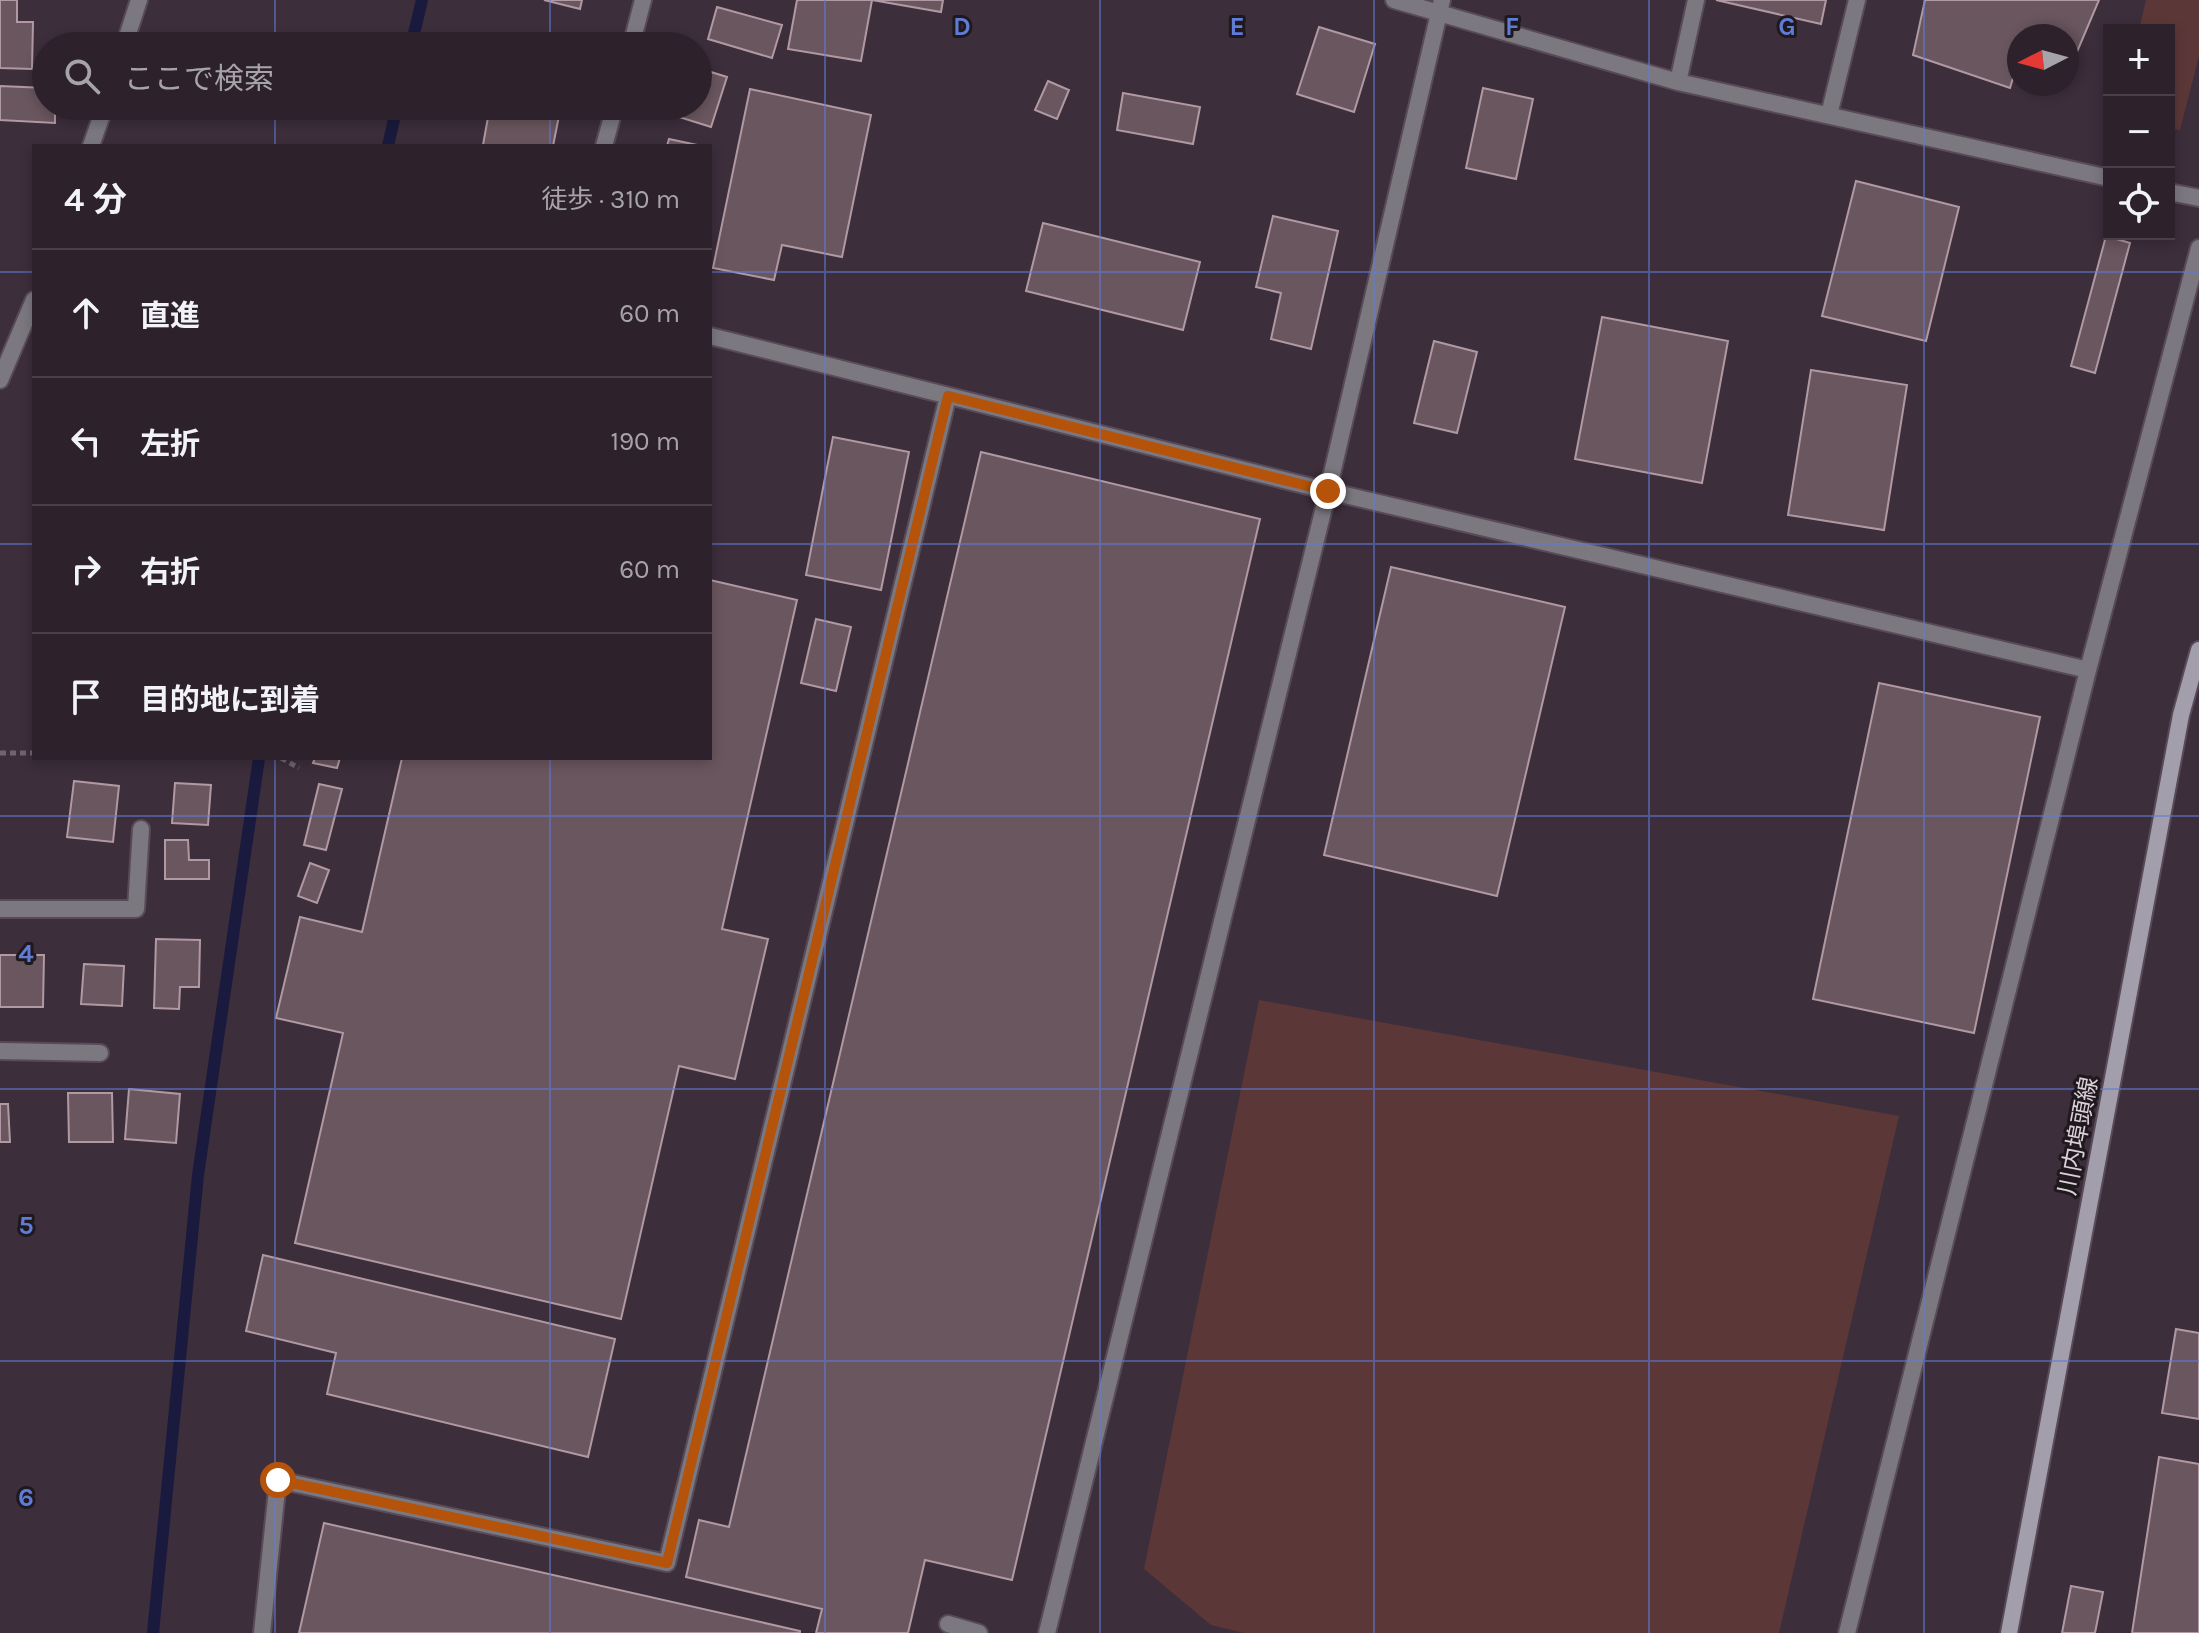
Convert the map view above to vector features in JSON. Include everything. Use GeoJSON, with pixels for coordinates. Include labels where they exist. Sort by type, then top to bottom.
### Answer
{"type":"FeatureCollection","features":[{"type":"Feature","properties":{"kind":"main road","name":"川内埠頭線"},"geometry":{"type":"LineString","coordinates":[[2009,1633],[2181,715],[2199,650]]}},
{"type":"Feature","properties":{"kind":"street"},"geometry":{"type":"LineString","coordinates":[[129,32],[139,0]]}},
{"type":"Feature","properties":{"kind":"street"},"geometry":{"type":"LineString","coordinates":[[635,32],[643,0]]}},
{"type":"Feature","properties":{"kind":"street"},"geometry":{"type":"LineString","coordinates":[[1394,0],[1441,6],[1678,82],[2103,177]]}},
{"type":"Feature","properties":{"kind":"street"},"geometry":{"type":"LineString","coordinates":[[1678,82],[1696,0]]}},
{"type":"Feature","properties":{"kind":"street"},"geometry":{"type":"LineString","coordinates":[[1829,115],[1857,0]]}},
{"type":"Feature","properties":{"kind":"street"},"geometry":{"type":"LineString","coordinates":[[1047,1633],[1328,491],[1441,6]]}},
{"type":"Feature","properties":{"kind":"street"},"geometry":{"type":"LineString","coordinates":[[92,144],[100,120]]}},
{"type":"Feature","properties":{"kind":"street"},"geometry":{"type":"LineString","coordinates":[[605,144],[611,120]]}},
{"type":"Feature","properties":{"kind":"street"},"geometry":{"type":"LineString","coordinates":[[2175,193],[2199,198]]}},
{"type":"Feature","properties":{"kind":"street"},"geometry":{"type":"LineString","coordinates":[[1847,1633],[2088,670],[2199,248]]}},
{"type":"Feature","properties":{"kind":"street"},"geometry":{"type":"LineString","coordinates":[[0,380],[32,305]]}},
{"type":"Feature","properties":{"kind":"street"},"geometry":{"type":"LineString","coordinates":[[712,337],[1328,491],[2088,670]]}},
{"type":"Feature","properties":{"kind":"street"},"geometry":{"type":"LineString","coordinates":[[262,1633],[278,1480],[667,1563],[948,396]]}},
{"type":"Feature","properties":{"kind":"street"},"geometry":{"type":"LineString","coordinates":[[0,909],[136,909],[141,829]]}},
{"type":"Feature","properties":{"kind":"street"},"geometry":{"type":"LineString","coordinates":[[0,1051],[100,1053]]}},
{"type":"Feature","properties":{"kind":"street"},"geometry":{"type":"LineString","coordinates":[[948,1624],[979,1633]]}},
{"type":"Feature","properties":{"kind":"path"},"geometry":{"type":"LineString","coordinates":[[0,753],[32,753]]}},
{"type":"Feature","properties":{"kind":"path"},"geometry":{"type":"LineString","coordinates":[[285,760],[299,768]]}},
{"type":"Feature","properties":{"kind":"shaded area"},"geometry":{"type":"Polygon","coordinates":[[[2146,0],[2199,0],[2199,56],[2180,130],[2175,129],[2175,24],[2140,24],[2146,0]]]}},
{"type":"Feature","properties":{"kind":"shaded area"},"geometry":{"type":"Polygon","coordinates":[[[1259,1000],[1899,1116],[1779,1633],[1244,1633],[1211,1625],[1144,1569],[1259,1000]]]}},
{"type":"Feature","properties":{"kind":"building"},"geometry":{"type":"Polygon","coordinates":[[[0,0],[17,0],[17,22],[33,22],[32,69],[0,68],[0,0]]]}},
{"type":"Feature","properties":{"kind":"building"},"geometry":{"type":"Polygon","coordinates":[[[544,0],[582,0],[580,9],[544,0]]]}},
{"type":"Feature","properties":{"kind":"building"},"geometry":{"type":"Polygon","coordinates":[[[797,0],[872,0],[861,61],[788,49],[797,0]]]}},
{"type":"Feature","properties":{"kind":"building"},"geometry":{"type":"Polygon","coordinates":[[[872,0],[943,0],[941,12],[872,0]]]}},
{"type":"Feature","properties":{"kind":"building"},"geometry":{"type":"Polygon","coordinates":[[[1716,0],[1826,0],[1821,24],[1716,0]]]}},
{"type":"Feature","properties":{"kind":"building"},"geometry":{"type":"Polygon","coordinates":[[[1925,0],[2099,0],[2079,47],[2079,24],[2007,24],[2007,87],[1913,55],[1925,0]]]}},
{"type":"Feature","properties":{"kind":"building"},"geometry":{"type":"Polygon","coordinates":[[[717,7],[782,25],[772,58],[712,40],[710,32],[717,7]]]}},
{"type":"Feature","properties":{"kind":"building"},"geometry":{"type":"Polygon","coordinates":[[[1319,27],[1375,44],[1354,112],[1297,94],[1319,27]]]}},
{"type":"Feature","properties":{"kind":"building"},"geometry":{"type":"Polygon","coordinates":[[[712,72],[727,77],[711,127],[689,120],[712,120],[712,72]]]}},
{"type":"Feature","properties":{"kind":"building"},"geometry":{"type":"Polygon","coordinates":[[[1048,81],[1069,90],[1057,119],[1035,110],[1048,81]]]}},
{"type":"Feature","properties":{"kind":"building"},"geometry":{"type":"Polygon","coordinates":[[[0,86],[32,87],[32,120],[55,120],[55,123],[0,120],[0,86]]]}},
{"type":"Feature","properties":{"kind":"building"},"geometry":{"type":"Polygon","coordinates":[[[1483,88],[1533,99],[1516,179],[1466,168],[1483,88]]]}},
{"type":"Feature","properties":{"kind":"building"},"geometry":{"type":"Polygon","coordinates":[[[750,89],[871,115],[842,257],[782,245],[774,280],[713,268],[750,89]]]}},
{"type":"Feature","properties":{"kind":"building"},"geometry":{"type":"Polygon","coordinates":[[[1123,93],[1200,107],[1193,144],[1117,130],[1123,93]]]}},
{"type":"Feature","properties":{"kind":"building"},"geometry":{"type":"Polygon","coordinates":[[[487,120],[558,120],[553,144],[483,144],[487,120]]]}},
{"type":"Feature","properties":{"kind":"building"},"geometry":{"type":"Polygon","coordinates":[[[669,139],[693,144],[668,144],[669,139]]]}},
{"type":"Feature","properties":{"kind":"building"},"geometry":{"type":"Polygon","coordinates":[[[1856,181],[1959,207],[1926,341],[1822,316],[1856,181]]]}},
{"type":"Feature","properties":{"kind":"building"},"geometry":{"type":"Polygon","coordinates":[[[1273,216],[1338,231],[1311,349],[1271,339],[1281,293],[1256,287],[1273,216]]]}},
{"type":"Feature","properties":{"kind":"building"},"geometry":{"type":"Polygon","coordinates":[[[1043,223],[1200,262],[1183,330],[1026,291],[1043,223]]]}},
{"type":"Feature","properties":{"kind":"building"},"geometry":{"type":"Polygon","coordinates":[[[2105,240],[2130,243],[2095,373],[2071,366],[2105,240]]]}},
{"type":"Feature","properties":{"kind":"building"},"geometry":{"type":"Polygon","coordinates":[[[1602,317],[1728,341],[1702,483],[1575,459],[1602,317]]]}},
{"type":"Feature","properties":{"kind":"building"},"geometry":{"type":"Polygon","coordinates":[[[1434,341],[1477,352],[1457,433],[1414,423],[1434,341]]]}},
{"type":"Feature","properties":{"kind":"building"},"geometry":{"type":"Polygon","coordinates":[[[1811,370],[1907,385],[1884,530],[1788,515],[1811,370]]]}},
{"type":"Feature","properties":{"kind":"building"},"geometry":{"type":"Polygon","coordinates":[[[833,437],[909,452],[881,590],[806,575],[833,437]]]}},
{"type":"Feature","properties":{"kind":"building"},"geometry":{"type":"Polygon","coordinates":[[[981,452],[1260,519],[1012,1580],[925,1560],[908,1633],[816,1633],[822,1609],[686,1577],[699,1520],[729,1527],[981,452]]]}},
{"type":"Feature","properties":{"kind":"building"},"geometry":{"type":"Polygon","coordinates":[[[1391,567],[1565,607],[1497,896],[1324,855],[1391,567]]]}},
{"type":"Feature","properties":{"kind":"building"},"geometry":{"type":"Polygon","coordinates":[[[712,580],[797,600],[722,929],[768,939],[735,1079],[679,1066],[621,1319],[295,1243],[343,1033],[276,1018],[300,917],[362,932],[402,760],[712,760],[712,580]]]}},
{"type":"Feature","properties":{"kind":"building"},"geometry":{"type":"Polygon","coordinates":[[[816,619],[851,627],[836,691],[801,683],[816,619]]]}},
{"type":"Feature","properties":{"kind":"building"},"geometry":{"type":"Polygon","coordinates":[[[1879,683],[2040,717],[1974,1033],[1813,999],[1879,683]]]}},
{"type":"Feature","properties":{"kind":"building"},"geometry":{"type":"Polygon","coordinates":[[[314,760],[339,760],[337,768],[313,763],[314,760]]]}},
{"type":"Feature","properties":{"kind":"building"},"geometry":{"type":"Polygon","coordinates":[[[74,781],[119,786],[113,842],[67,837],[74,781]]]}},
{"type":"Feature","properties":{"kind":"building"},"geometry":{"type":"Polygon","coordinates":[[[175,783],[211,785],[208,825],[172,823],[175,783]]]}},
{"type":"Feature","properties":{"kind":"building"},"geometry":{"type":"Polygon","coordinates":[[[319,784],[342,789],[326,850],[304,845],[319,784]]]}},
{"type":"Feature","properties":{"kind":"building"},"geometry":{"type":"Polygon","coordinates":[[[165,840],[188,840],[189,860],[209,860],[209,879],[165,879],[165,840]]]}},
{"type":"Feature","properties":{"kind":"building"},"geometry":{"type":"Polygon","coordinates":[[[310,863],[329,870],[317,903],[298,896],[310,863]]]}},
{"type":"Feature","properties":{"kind":"building"},"geometry":{"type":"Polygon","coordinates":[[[156,939],[200,940],[199,987],[180,987],[179,1009],[154,1008],[156,939]]]}},
{"type":"Feature","properties":{"kind":"building"},"geometry":{"type":"Polygon","coordinates":[[[0,955],[44,955],[43,1007],[0,1007],[0,955]]]}},
{"type":"Feature","properties":{"kind":"building"},"geometry":{"type":"Polygon","coordinates":[[[84,964],[124,966],[122,1006],[81,1004],[84,964]]]}},
{"type":"Feature","properties":{"kind":"building"},"geometry":{"type":"Polygon","coordinates":[[[129,1089],[180,1094],[176,1143],[125,1139],[129,1089]]]}},
{"type":"Feature","properties":{"kind":"building"},"geometry":{"type":"Polygon","coordinates":[[[68,1093],[112,1093],[113,1142],[69,1142],[68,1093]]]}},
{"type":"Feature","properties":{"kind":"building"},"geometry":{"type":"Polygon","coordinates":[[[0,1104],[8,1104],[10,1142],[0,1142],[0,1104]]]}},
{"type":"Feature","properties":{"kind":"building"},"geometry":{"type":"Polygon","coordinates":[[[263,1255],[615,1339],[588,1457],[327,1394],[336,1353],[246,1331],[263,1255]]]}},
{"type":"Feature","properties":{"kind":"building"},"geometry":{"type":"Polygon","coordinates":[[[2176,1329],[2199,1333],[2199,1419],[2162,1413],[2176,1329]]]}},
{"type":"Feature","properties":{"kind":"building"},"geometry":{"type":"Polygon","coordinates":[[[2159,1457],[2199,1464],[2199,1633],[2132,1633],[2159,1457]]]}},
{"type":"Feature","properties":{"kind":"building"},"geometry":{"type":"Polygon","coordinates":[[[324,1523],[800,1631],[800,1633],[299,1633],[324,1523]]]}},
{"type":"Feature","properties":{"kind":"building"},"geometry":{"type":"Polygon","coordinates":[[[2071,1586],[2103,1592],[2095,1633],[2062,1633],[2071,1586]]]}},
{"type":"Feature","properties":{"kind":"waterway"},"geometry":{"type":"LineString","coordinates":[[414,32],[422,0]]}},
{"type":"Feature","properties":{"kind":"waterway"},"geometry":{"type":"LineString","coordinates":[[388,144],[394,120]]}},
{"type":"Feature","properties":{"kind":"waterway"},"geometry":{"type":"LineString","coordinates":[[153,1633],[198,1175],[259,760]]}},
{"type":"Feature","properties":{"kind":"route"},"geometry":{"type":"LineString","coordinates":[[278,1480],[667,1563],[948,396],[1328,491]]}}]}
